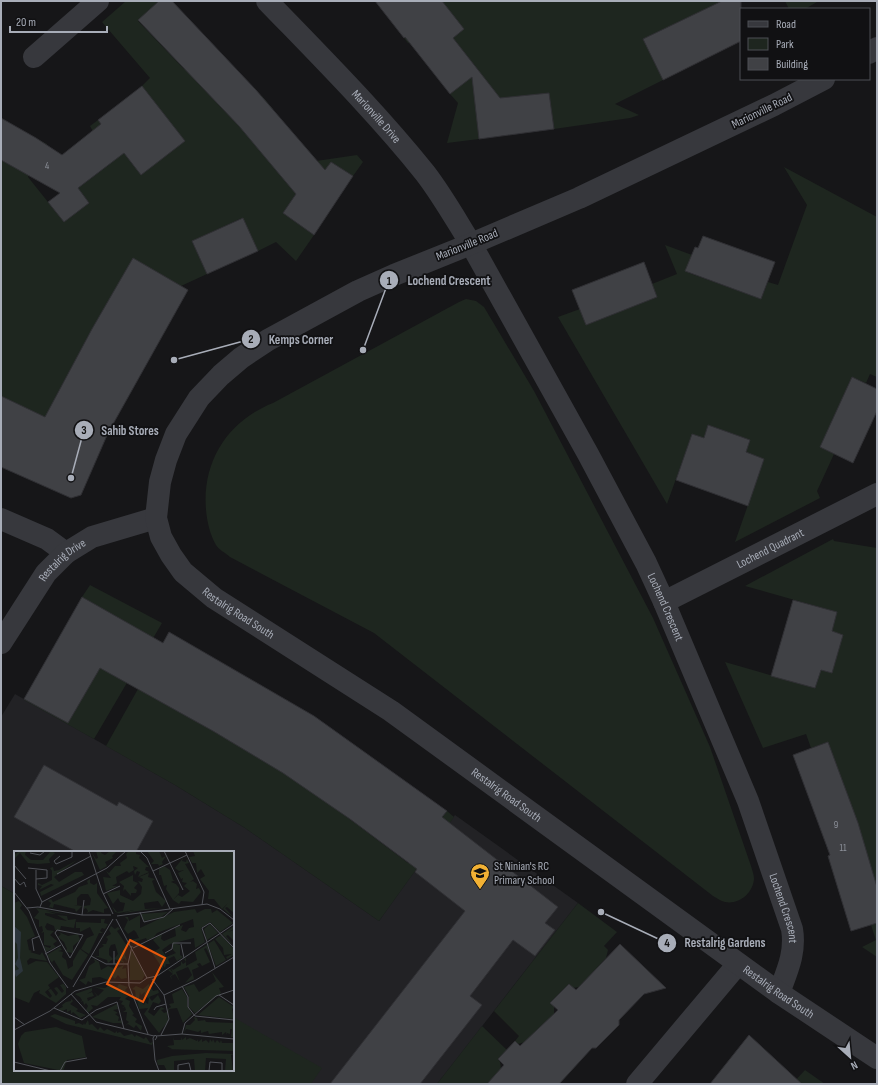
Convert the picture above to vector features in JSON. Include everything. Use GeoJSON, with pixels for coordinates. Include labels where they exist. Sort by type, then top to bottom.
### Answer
{"type":"FeatureCollection","features":[{"type":"Feature","properties":{"kind":"street"},"geometry":{"type":"LineString","coordinates":[[34,57],[98,1]]}},
{"type":"Feature","properties":{"kind":"street","name":"Marionville Drive"},"geometry":{"type":"LineString","coordinates":[[267,1],[367,104],[425,173],[470,244]]}},
{"type":"Feature","properties":{"kind":"street","name":"Marionville Road"},"geometry":{"type":"LineString","coordinates":[[156,518],[160,482],[166,460],[176,434],[199,398],[221,375],[241,358],[268,340],[358,291],[579,198],[774,105],[822,80]]}},
{"type":"Feature","properties":{"kind":"street","name":"Lochend Crescent"},"geometry":{"type":"LineString","coordinates":[[470,244],[588,454],[646,563],[748,801],[792,929],[794,940],[793,953],[779,993]]}},
{"type":"Feature","properties":{"kind":"street","name":"Lochend Quadrant"},"geometry":{"type":"LineString","coordinates":[[664,602],[877,494]]}},
{"type":"Feature","properties":{"kind":"street","name":"Restalrig Drive"},"geometry":{"type":"LineString","coordinates":[[1,643],[46,573],[66,553],[92,538],[156,518]]}},
{"type":"Feature","properties":{"kind":"street","name":"Restalrig Road South"},"geometry":{"type":"LineString","coordinates":[[156,518],[161,536],[171,555],[183,572],[214,598],[391,712],[738,964],[877,1058]]}},
{"type":"Feature","properties":{"kind":"street"},"geometry":{"type":"LineString","coordinates":[[1,519],[47,539],[66,553]]}},
{"type":"Feature","properties":{"kind":"street"},"geometry":{"type":"LineString","coordinates":[[637,1084],[738,964]]}},
{"type":"Feature","properties":{"kind":"shaded area","name":"St Ninian's RC Primary School"},"geometry":{"type":"Polygon","coordinates":[[[15,694],[175,785],[245,828],[379,921],[455,815],[578,903],[437,1084],[1,1084],[14,1071],[234,1071],[234,851],[14,851],[14,893],[1,886],[1,717],[15,694]]]}},
{"type":"Feature","properties":{"kind":"green space"},"geometry":{"type":"Polygon","coordinates":[[[126,1],[159,1],[138,21],[184,69],[212,43],[215,47],[198,63],[206,72],[196,81],[235,122],[262,96],[273,109],[245,133],[316,161],[357,155],[363,162],[353,176],[331,162],[324,172],[315,166],[283,213],[314,235],[296,261],[276,242],[258,251],[242,218],[192,241],[207,274],[181,286],[133,259],[92,329],[55,398],[56,406],[45,417],[1,396],[1,160],[21,171],[39,140],[47,144],[28,177],[64,222],[89,203],[78,188],[110,164],[90,126],[98,120],[141,175],[184,141],[142,86],[150,78],[102,22],[126,1]]]}},
{"type":"Feature","properties":{"kind":"green space"},"geometry":{"type":"Polygon","coordinates":[[[442,1],[722,1],[643,39],[663,80],[615,104],[639,115],[630,118],[554,129],[549,93],[475,101],[479,139],[447,143],[458,103],[450,94],[479,71],[453,38],[408,43],[404,38],[444,4],[442,1]]]}},
{"type":"Feature","properties":{"kind":"green space"},"geometry":{"type":"Polygon","coordinates":[[[785,1],[817,2],[807,8],[788,8],[785,1]]]}},
{"type":"Feature","properties":{"kind":"green space"},"geometry":{"type":"Polygon","coordinates":[[[784,167],[877,217],[877,377],[870,374],[866,383],[852,377],[820,447],[834,454],[817,491],[820,498],[735,542],[764,459],[746,452],[750,440],[708,425],[704,438],[692,434],[667,504],[558,317],[580,309],[586,325],[657,297],[652,284],[677,274],[665,245],[692,255],[689,273],[761,299],[768,282],[778,285],[807,205],[784,167]]]}},
{"type":"Feature","properties":{"kind":"green space"},"geometry":{"type":"Polygon","coordinates":[[[466,299],[476,301],[484,307],[534,391],[653,618],[710,747],[751,866],[754,877],[753,884],[748,893],[740,900],[735,902],[725,902],[713,896],[374,633],[230,557],[216,545],[212,537],[206,510],[208,475],[221,445],[243,420],[257,411],[466,299]]]}},
{"type":"Feature","properties":{"kind":"green space"},"geometry":{"type":"Polygon","coordinates":[[[833,539],[834,541],[877,548],[877,887],[854,814],[828,742],[811,748],[806,734],[763,748],[725,662],[815,688],[821,670],[832,673],[843,635],[832,631],[837,612],[745,586],[833,539]]]}},
{"type":"Feature","properties":{"kind":"green space"},"geometry":{"type":"Polygon","coordinates":[[[90,585],[162,623],[94,739],[24,700],[68,723],[126,622],[82,597],[90,585]]]}},
{"type":"Feature","properties":{"kind":"green space"},"geometry":{"type":"Polygon","coordinates":[[[138,689],[282,772],[362,828],[408,863],[447,811],[454,817],[379,921],[245,828],[175,785],[106,746],[138,689]]]}},
{"type":"Feature","properties":{"kind":"green space"},"geometry":{"type":"Polygon","coordinates":[[[1,886],[14,893],[14,1071],[234,1071],[234,1018],[322,1068],[311,1084],[1,1084],[1,886]]]}},
{"type":"Feature","properties":{"kind":"green space"},"geometry":{"type":"Polygon","coordinates":[[[578,903],[617,932],[604,946],[608,950],[606,958],[579,987],[573,988],[569,984],[551,1003],[554,1006],[554,1014],[525,1042],[518,1044],[515,1041],[519,1036],[494,1011],[578,903]]]}},
{"type":"Feature","properties":{"kind":"green space"},"geometry":{"type":"Polygon","coordinates":[[[877,923],[877,957],[862,947],[876,940],[871,925],[877,923]]]}},
{"type":"Feature","properties":{"kind":"green space"},"geometry":{"type":"Polygon","coordinates":[[[482,1026],[507,1050],[498,1059],[501,1069],[487,1084],[437,1084],[482,1026]]]}},
{"type":"Feature","properties":{"kind":"green space"},"geometry":{"type":"Polygon","coordinates":[[[805,1070],[825,1084],[792,1084],[805,1070]]]}},
{"type":"Feature","properties":{"kind":"building"},"geometry":{"type":"Polygon","coordinates":[[[159,1],[172,1],[256,90],[325,170],[331,162],[353,176],[314,235],[283,213],[296,194],[239,126],[138,20],[159,1]]]}},
{"type":"Feature","properties":{"kind":"building"},"geometry":{"type":"Polygon","coordinates":[[[375,1],[442,1],[464,29],[453,38],[500,98],[549,93],[554,129],[479,139],[472,77],[450,94],[375,1]]]}},
{"type":"Feature","properties":{"kind":"building"},"geometry":{"type":"Polygon","coordinates":[[[722,1],[741,1],[740,42],[663,80],[643,39],[722,1]]]}},
{"type":"Feature","properties":{"kind":"building"},"geometry":{"type":"Polygon","coordinates":[[[142,86],[185,141],[141,175],[124,153],[78,188],[89,203],[64,222],[48,202],[60,193],[1,160],[1,118],[62,155],[101,124],[98,120],[142,86]]]}},
{"type":"Feature","properties":{"kind":"building"},"geometry":{"type":"Polygon","coordinates":[[[243,218],[258,251],[207,274],[192,241],[243,218]]]}},
{"type":"Feature","properties":{"kind":"building"},"geometry":{"type":"Polygon","coordinates":[[[703,236],[775,262],[761,299],[685,271],[695,247],[698,248],[703,236]]]}},
{"type":"Feature","properties":{"kind":"building"},"geometry":{"type":"Polygon","coordinates":[[[133,258],[188,290],[108,433],[81,495],[71,498],[1,467],[1,396],[45,417],[92,329],[133,258]]]}},
{"type":"Feature","properties":{"kind":"building"},"geometry":{"type":"Polygon","coordinates":[[[644,262],[657,297],[586,325],[572,290],[644,262]]]}},
{"type":"Feature","properties":{"kind":"building"},"geometry":{"type":"Polygon","coordinates":[[[852,377],[877,389],[877,411],[853,463],[820,447],[852,377]]]}},
{"type":"Feature","properties":{"kind":"building"},"geometry":{"type":"Polygon","coordinates":[[[708,425],[750,440],[746,452],[764,459],[748,506],[676,480],[692,434],[704,438],[708,425]]]}},
{"type":"Feature","properties":{"kind":"building"},"geometry":{"type":"Polygon","coordinates":[[[82,597],[163,643],[169,632],[314,716],[447,811],[442,817],[558,907],[545,923],[555,930],[535,956],[513,940],[470,996],[482,1005],[420,1084],[330,1084],[465,911],[415,872],[417,869],[350,819],[283,773],[213,731],[100,668],[68,723],[24,699],[82,597]]]}},
{"type":"Feature","properties":{"kind":"building"},"geometry":{"type":"Polygon","coordinates":[[[793,600],[837,612],[832,631],[843,635],[832,673],[821,670],[815,688],[771,676],[793,600]]]}},
{"type":"Feature","properties":{"kind":"building"},"geometry":{"type":"Polygon","coordinates":[[[828,742],[858,823],[877,887],[877,923],[851,931],[828,856],[830,855],[793,755],[828,742]]]}},
{"type":"Feature","properties":{"kind":"building"},"geometry":{"type":"Polygon","coordinates":[[[44,765],[117,806],[119,802],[153,821],[137,851],[74,851],[14,817],[44,765]]]}},
{"type":"Feature","properties":{"kind":"building"},"geometry":{"type":"Polygon","coordinates":[[[620,944],[666,988],[644,994],[619,1020],[619,1025],[596,1048],[592,1048],[559,1084],[487,1084],[504,1065],[498,1059],[515,1041],[520,1046],[558,1010],[550,1003],[569,984],[576,990],[620,944]]]}},
{"type":"Feature","properties":{"kind":"building"},"geometry":{"type":"Polygon","coordinates":[[[749,1035],[802,1084],[710,1084],[749,1035]]]}},
{"type":"Feature","properties":{"kind":"place","name":"Lochend Crescent"},"geometry":{"type":"Point","coordinates":[363,350]}},
{"type":"Feature","properties":{"kind":"place","name":"Kemps Corner"},"geometry":{"type":"Point","coordinates":[174,360]}},
{"type":"Feature","properties":{"kind":"place","name":"Sahib Stores"},"geometry":{"type":"Point","coordinates":[71,478]}},
{"type":"Feature","properties":{"kind":"place","name":"St Ninian's RC Primary School"},"geometry":{"type":"Point","coordinates":[480,890]}},
{"type":"Feature","properties":{"kind":"place","name":"Restalrig Gardens"},"geometry":{"type":"Point","coordinates":[601,912]}}]}
